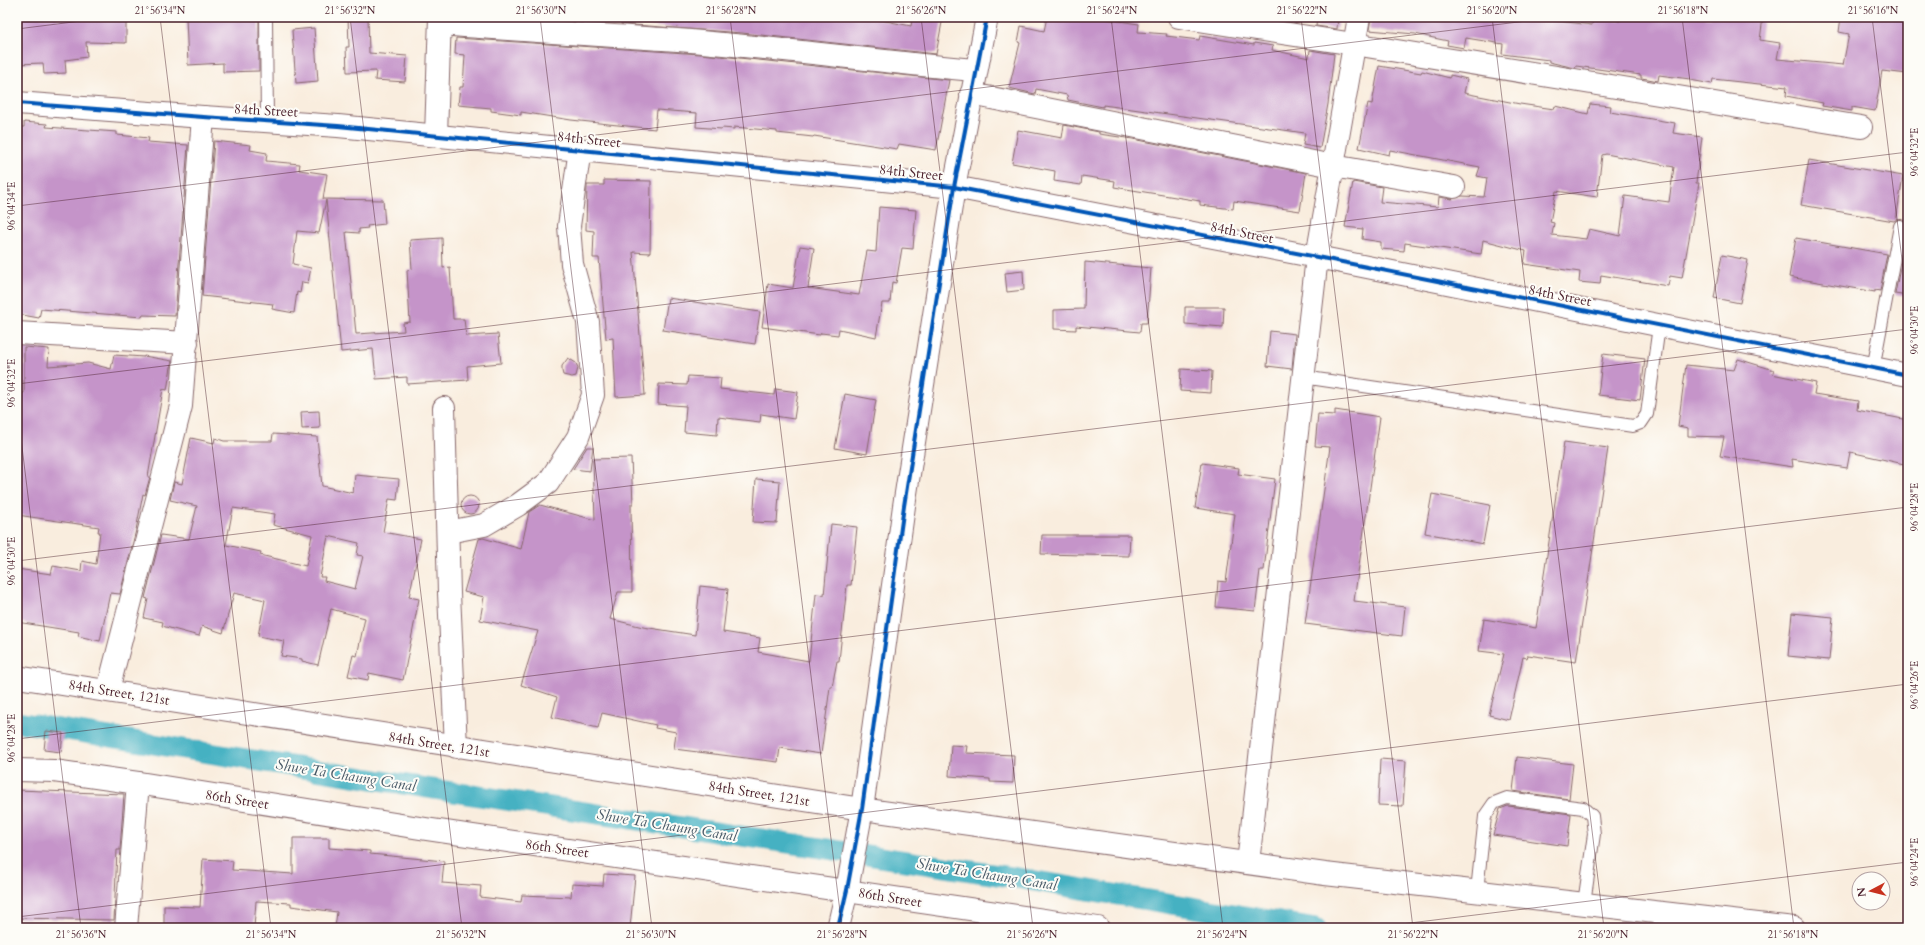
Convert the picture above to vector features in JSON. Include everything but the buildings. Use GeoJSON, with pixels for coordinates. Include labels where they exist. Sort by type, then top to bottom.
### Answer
{"type":"FeatureCollection","features":[{"type":"Feature","properties":{"kind":"street"},"geometry":{"type":"LineString","coordinates":[[838,928],[847,889],[861,812],[904,506],[954,187],[970,94],[987,17]]}},
{"type":"Feature","properties":{"kind":"street"},"geometry":{"type":"LineString","coordinates":[[1179,17],[1354,44],[1861,127]]}},
{"type":"Feature","properties":{"kind":"street"},"geometry":{"type":"LineString","coordinates":[[1248,863],[1317,257],[1359,17]]}},
{"type":"Feature","properties":{"kind":"street"},"geometry":{"type":"LineString","coordinates":[[436,135],[440,21],[817,53],[893,63],[975,70]]}},
{"type":"Feature","properties":{"kind":"street"},"geometry":{"type":"LineString","coordinates":[[970,94],[1332,166],[1454,187]]}},
{"type":"Feature","properties":{"kind":"street","name":"84th Street"},"geometry":{"type":"LineString","coordinates":[[17,103],[203,118],[338,126],[954,187],[1317,257],[1908,375]]}},
{"type":"Feature","properties":{"kind":"street"},"geometry":{"type":"LineString","coordinates":[[108,690],[180,406],[187,344],[192,248],[203,118]]}},
{"type":"Feature","properties":{"kind":"street"},"geometry":{"type":"LineString","coordinates":[[448,532],[484,525],[518,505],[548,483],[578,437],[593,395],[588,322],[572,264],[569,226],[580,149]]}},
{"type":"Feature","properties":{"kind":"street"},"geometry":{"type":"LineString","coordinates":[[17,333],[187,344]]}},
{"type":"Feature","properties":{"kind":"street"},"geometry":{"type":"LineString","coordinates":[[444,408],[449,593],[456,747]]}},
{"type":"Feature","properties":{"kind":"street","name":"84th Street, 121st"},"geometry":{"type":"LineString","coordinates":[[17,677],[108,690],[861,812],[1325,874],[1794,928]]}},
{"type":"Feature","properties":{"kind":"street","name":"86th Street"},"geometry":{"type":"LineString","coordinates":[[17,770],[54,771],[138,783],[434,830],[847,889],[1098,928]]}},
{"type":"Feature","properties":{"kind":"street"},"geometry":{"type":"LineString","coordinates":[[126,928],[138,783]]}},
{"type":"Feature","properties":{"kind":"lane"},"geometry":{"type":"LineString","coordinates":[[266,17],[266,121]]}},
{"type":"Feature","properties":{"kind":"lane"},"geometry":{"type":"LineString","coordinates":[[1873,369],[1900,226]]}},
{"type":"Feature","properties":{"kind":"lane"},"geometry":{"type":"LineString","coordinates":[[1303,377],[1633,426],[1642,423],[1647,414],[1659,326]]}},
{"type":"Feature","properties":{"kind":"lane"},"geometry":{"type":"LineString","coordinates":[[1477,891],[1485,816],[1494,803],[1507,798],[1583,808],[1592,816],[1594,834],[1584,903]]}},
{"type":"Feature","properties":{"kind":"waterway","name":"Shwe Ta Chaung Canal"},"geometry":{"type":"LineString","coordinates":[[17,722],[433,789],[1011,877],[1316,928]]}},
{"type":"Feature","properties":{"kind":"cycle path"},"geometry":{"type":"LineString","coordinates":[[838,928],[847,890],[862,809],[904,506],[954,187],[987,17]]}},
{"type":"Feature","properties":{"kind":"cycle path"},"geometry":{"type":"LineString","coordinates":[[17,103],[338,126],[954,187],[1317,257],[1908,375]]}}]}
